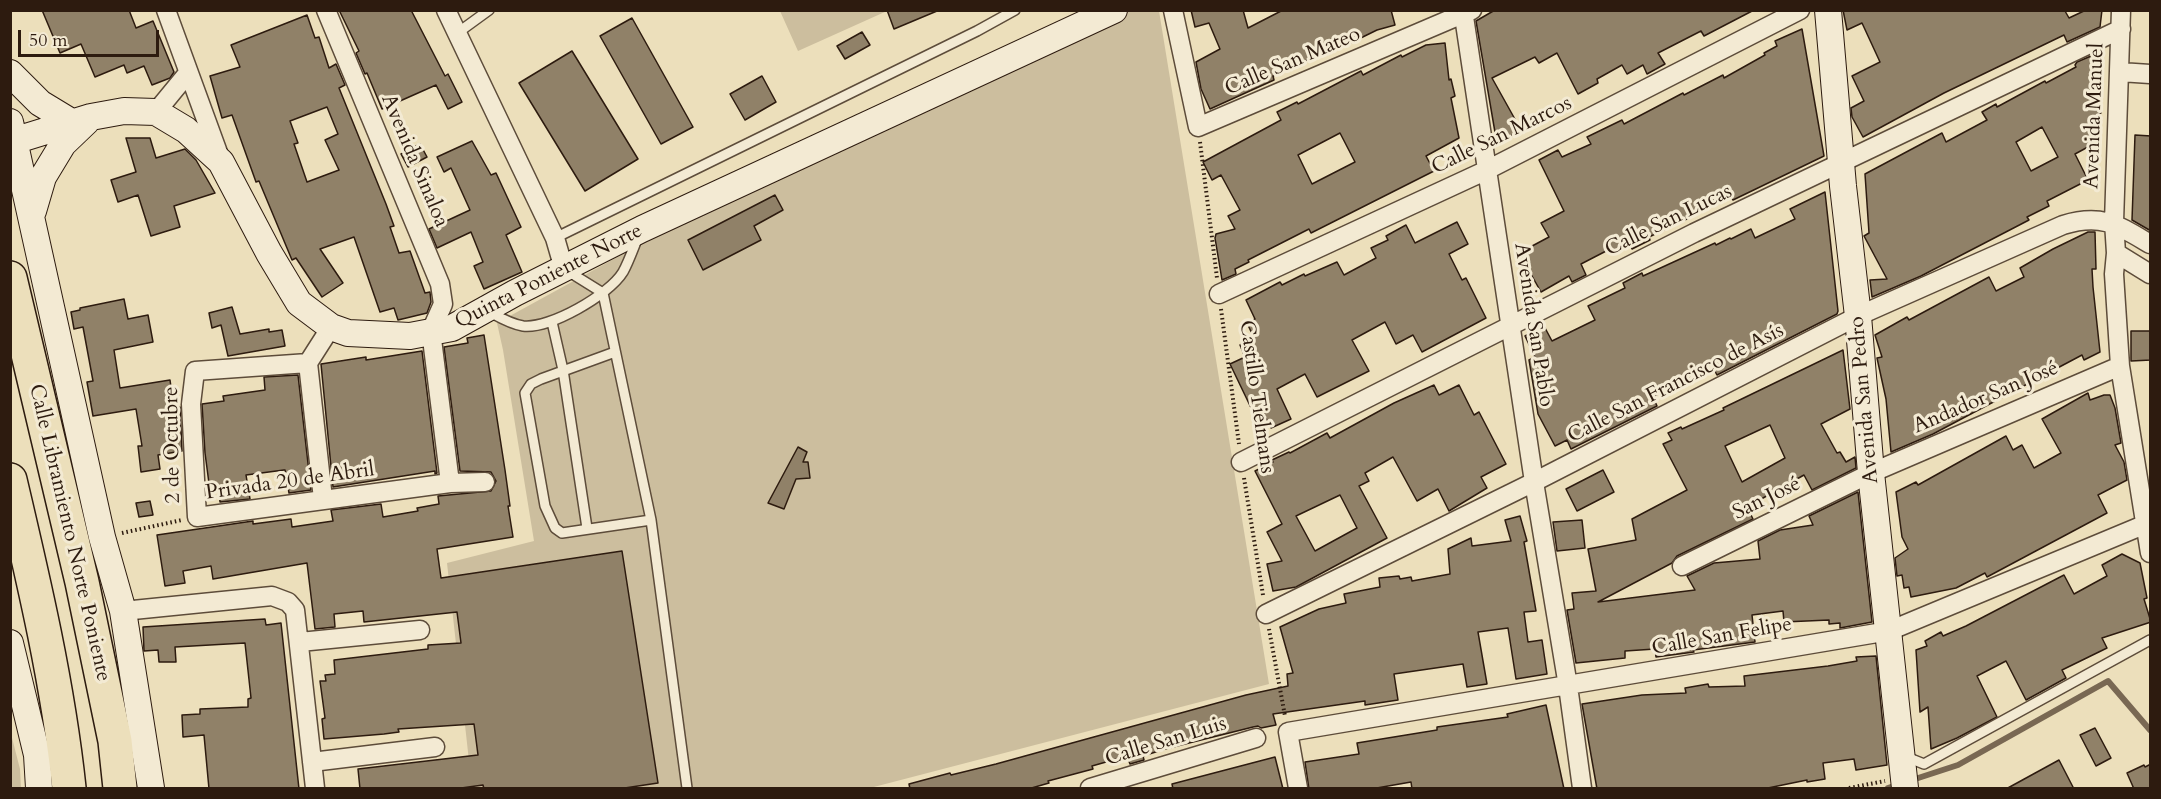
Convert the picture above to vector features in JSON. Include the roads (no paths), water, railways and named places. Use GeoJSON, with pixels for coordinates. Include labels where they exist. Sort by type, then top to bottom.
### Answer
{"type":"FeatureCollection","features":[{"type":"Feature","properties":{"kind":"highway","name":"Calle Libramiento Norte Poniente"},"geometry":{"type":"LineString","coordinates":[[10,278],[81,582],[115,741],[120,789]]}},
{"type":"Feature","properties":{"kind":"highway"},"geometry":{"type":"LineString","coordinates":[[10,480],[37,593],[65,747],[69,789]]}},
{"type":"Feature","properties":{"kind":"street"},"geometry":{"type":"LineString","coordinates":[[166,10],[221,162]]}},
{"type":"Feature","properties":{"kind":"street","name":"Avenida Sinaloa"},"geometry":{"type":"LineString","coordinates":[[326,10],[440,284],[443,304],[432,331]]}},
{"type":"Feature","properties":{"kind":"street"},"geometry":{"type":"LineString","coordinates":[[446,10],[555,238],[564,269]]}},
{"type":"Feature","properties":{"kind":"street","name":"Quinta Poniente Norte"},"geometry":{"type":"LineString","coordinates":[[12,135],[124,111],[156,112],[186,130],[221,162],[299,303],[331,327],[348,333],[410,336],[452,328],[642,229],[1114,10]]}},
{"type":"Feature","properties":{"kind":"street","name":"Calle San Mateo"},"geometry":{"type":"LineString","coordinates":[[1173,10],[1198,127],[1466,12]]}},
{"type":"Feature","properties":{"kind":"street","name":"Calle San Marcos"},"geometry":{"type":"LineString","coordinates":[[1219,294],[1487,170],[1800,10]]}},
{"type":"Feature","properties":{"kind":"street","name":"Avenida San Pedro"},"geometry":{"type":"LineString","coordinates":[[1828,10],[1871,473],[1904,775]]}},
{"type":"Feature","properties":{"kind":"street","name":"Avenida Manuel"},"geometry":{"type":"LineString","coordinates":[[2121,10],[2114,274],[2120,366],[2151,553]]}},
{"type":"Feature","properties":{"kind":"street","name":"Avenida San Pablo"},"geometry":{"type":"LineString","coordinates":[[1466,12],[1487,170],[1582,789]]}},
{"type":"Feature","properties":{"kind":"street","name":"Calle San Lucas"},"geometry":{"type":"LineString","coordinates":[[1241,462],[1841,162],[2121,29]]}},
{"type":"Feature","properties":{"kind":"street"},"geometry":{"type":"LineString","coordinates":[[2120,72],[2151,74]]}},
{"type":"Feature","properties":{"kind":"street"},"geometry":{"type":"LineString","coordinates":[[156,112],[188,73]]}},
{"type":"Feature","properties":{"kind":"street"},"geometry":{"type":"LineString","coordinates":[[10,74],[40,103],[82,120],[63,144],[43,177],[32,214]]}},
{"type":"Feature","properties":{"kind":"street"},"geometry":{"type":"LineString","coordinates":[[12,135],[32,214],[102,537],[123,611],[151,789]]}},
{"type":"Feature","properties":{"kind":"street","name":"Calle San Francisco de Asís"},"geometry":{"type":"LineString","coordinates":[[1266,614],[1534,482],[1858,316],[2063,225],[2087,219],[2114,222]]}},
{"type":"Feature","properties":{"kind":"street"},"geometry":{"type":"LineString","coordinates":[[2114,222],[2151,244]]}},
{"type":"Feature","properties":{"kind":"street"},"geometry":{"type":"LineString","coordinates":[[2116,253],[2151,274]]}},
{"type":"Feature","properties":{"kind":"street"},"geometry":{"type":"LineString","coordinates":[[323,499],[308,363],[331,327]]}},
{"type":"Feature","properties":{"kind":"street"},"geometry":{"type":"LineString","coordinates":[[432,331],[450,483]]}},
{"type":"Feature","properties":{"kind":"street","name":"2 de Octubre"},"geometry":{"type":"LineString","coordinates":[[197,517],[191,404],[195,371],[308,363]]}},
{"type":"Feature","properties":{"kind":"street","name":"Andador San José"},"geometry":{"type":"LineString","coordinates":[[1871,473],[2120,366]]}},
{"type":"Feature","properties":{"kind":"street","name":"San José"},"geometry":{"type":"LineString","coordinates":[[1682,566],[1871,473]]}},
{"type":"Feature","properties":{"kind":"street","name":"Privada 20 de Abril"},"geometry":{"type":"LineString","coordinates":[[197,517],[450,483],[485,483]]}},
{"type":"Feature","properties":{"kind":"street","name":"Calle San Felipe"},"geometry":{"type":"LineString","coordinates":[[1298,789],[1288,732],[1889,632],[2146,524]]}},
{"type":"Feature","properties":{"kind":"street"},"geometry":{"type":"LineString","coordinates":[[123,611],[277,596],[288,602],[295,610],[300,642],[315,789]]}},
{"type":"Feature","properties":{"kind":"street"},"geometry":{"type":"LineString","coordinates":[[300,642],[420,630]]}},
{"type":"Feature","properties":{"kind":"street"},"geometry":{"type":"LineString","coordinates":[[10,643],[37,755],[39,789]]}},
{"type":"Feature","properties":{"kind":"street","name":"Calle San Luis"},"geometry":{"type":"LineString","coordinates":[[1090,789],[1256,738]]}},
{"type":"Feature","properties":{"kind":"street"},"geometry":{"type":"LineString","coordinates":[[312,762],[435,747]]}},
{"type":"Feature","properties":{"kind":"lane"},"geometry":{"type":"LineString","coordinates":[[456,34],[489,10]]}},
{"type":"Feature","properties":{"kind":"lane"},"geometry":{"type":"LineString","coordinates":[[555,238],[977,31],[1015,10]]}},
{"type":"Feature","properties":{"kind":"lane"},"geometry":{"type":"LineString","coordinates":[[486,310],[511,323],[523,326],[552,322],[603,293],[622,273],[642,229]]}},
{"type":"Feature","properties":{"kind":"lane"},"geometry":{"type":"LineString","coordinates":[[564,269],[603,293],[651,520],[687,789]]}},
{"type":"Feature","properties":{"kind":"lane"},"geometry":{"type":"LineString","coordinates":[[552,322],[563,370],[587,528]]}},
{"type":"Feature","properties":{"kind":"lane"},"geometry":{"type":"LineString","coordinates":[[615,352],[531,384],[525,393],[545,506],[555,528],[562,533],[651,520]]}},
{"type":"Feature","properties":{"kind":"lane"},"geometry":{"type":"LineString","coordinates":[[1904,775],[2151,640]]}},
{"type":"Feature","properties":{"kind":"waterway"},"geometry":{"type":"LineString","coordinates":[[1909,781],[1958,765],[2108,681],[2150,730]]}},
{"type":"Feature","properties":{"kind":"waterway"},"geometry":{"type":"LineString","coordinates":[[1888,788],[1900,784]]}}]}
